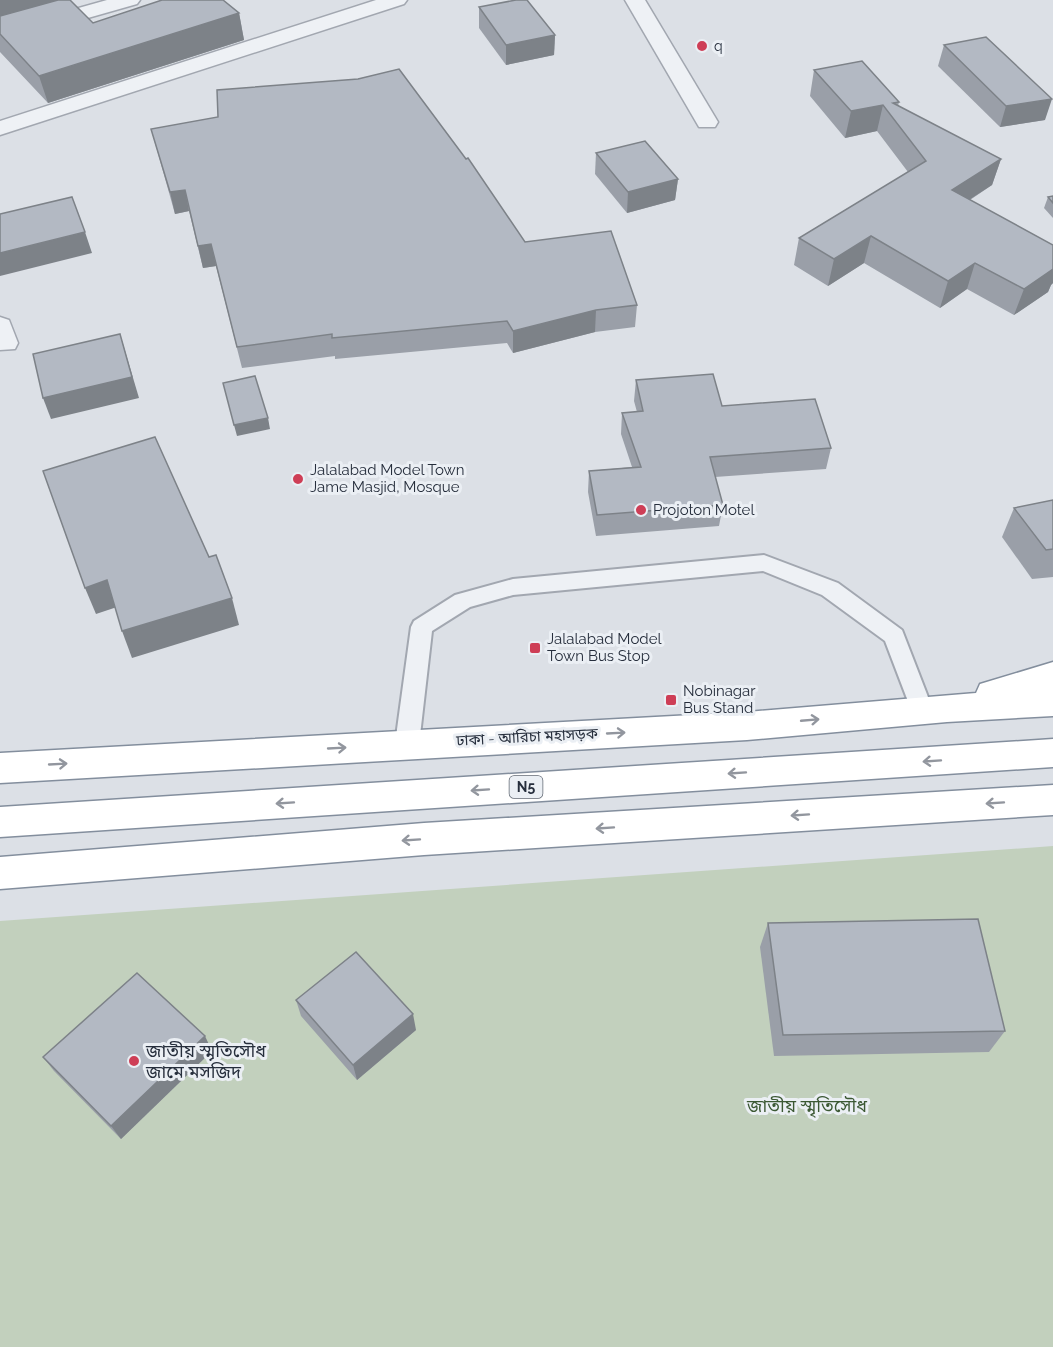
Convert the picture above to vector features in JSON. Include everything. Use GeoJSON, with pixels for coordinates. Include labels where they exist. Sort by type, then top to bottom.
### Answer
{"type":"FeatureCollection","features":[{"type":"Feature","properties":{"kind":"highway"},"geometry":{"type":"LineString","coordinates":[[934,709],[1053,675]]}},
{"type":"Feature","properties":{"kind":"highway","name":"ঢাকা - আরিচা মহাসড়ক"},"geometry":{"type":"LineString","coordinates":[[0,768],[747,726],[934,709],[1053,702]]}},
{"type":"Feature","properties":{"kind":"highway","name":"N5"},"geometry":{"type":"LineString","coordinates":[[0,822],[1053,753]]}},
{"type":"Feature","properties":{"kind":"highway"},"geometry":{"type":"LineString","coordinates":[[0,873],[424,839],[1053,800]]}},
{"type":"Feature","properties":{"kind":"street"},"geometry":{"type":"LineString","coordinates":[[0,37],[130,0]]}},
{"type":"Feature","properties":{"kind":"street"},"geometry":{"type":"LineString","coordinates":[[0,128],[397,0]]}},
{"type":"Feature","properties":{"kind":"street"},"geometry":{"type":"LineString","coordinates":[[635,0],[707,122]]}},
{"type":"Feature","properties":{"kind":"lane"},"geometry":{"type":"LineString","coordinates":[[407,744],[422,627],[463,601],[513,587],[764,563],[830,589],[894,636],[934,709]]}},
{"type":"Feature","properties":{"kind":"green space","name":"জাতীয় স্মৃতিসৌধ"},"geometry":{"type":"Polygon","coordinates":[[[1053,846],[1053,1347],[0,1347],[0,921],[1053,846]]]}},
{"type":"Feature","properties":{"kind":"building"},"geometry":{"type":"Polygon","coordinates":[[[58,0],[70,0],[93,23],[162,0],[223,0],[239,13],[39,76],[0,34],[0,16],[58,0]]]}},
{"type":"Feature","properties":{"kind":"building"},"geometry":{"type":"Polygon","coordinates":[[[527,0],[555,35],[506,45],[479,7],[527,0]]]}},
{"type":"Feature","properties":{"kind":"building"},"geometry":{"type":"Polygon","coordinates":[[[986,37],[1052,99],[1006,106],[944,45],[986,37]]]}},
{"type":"Feature","properties":{"kind":"building"},"geometry":{"type":"Polygon","coordinates":[[[862,61],[899,102],[893,103],[1001,159],[952,190],[1053,245],[1053,269],[1024,289],[975,263],[948,281],[871,236],[834,259],[799,238],[926,161],[883,105],[851,111],[814,70],[862,61]]]}},
{"type":"Feature","properties":{"kind":"building"},"geometry":{"type":"Polygon","coordinates":[[[399,69],[466,159],[468,158],[525,242],[611,231],[637,305],[596,310],[513,331],[507,321],[332,338],[332,334],[237,347],[211,244],[198,246],[185,190],[170,192],[151,129],[218,117],[217,90],[358,79],[399,69]]]}},
{"type":"Feature","properties":{"kind":"building"},"geometry":{"type":"Polygon","coordinates":[[[645,141],[678,179],[628,192],[596,153],[645,141]]]}},
{"type":"Feature","properties":{"kind":"building"},"geometry":{"type":"Polygon","coordinates":[[[72,197],[85,232],[0,253],[0,214],[72,197]]]}},
{"type":"Feature","properties":{"kind":"building"},"geometry":{"type":"Polygon","coordinates":[[[120,334],[132,377],[43,398],[33,354],[120,334]]]}},
{"type":"Feature","properties":{"kind":"building"},"geometry":{"type":"Polygon","coordinates":[[[713,374],[722,406],[815,399],[831,448],[710,457],[723,505],[597,515],[589,471],[641,467],[622,413],[643,411],[636,380],[713,374]]]}},
{"type":"Feature","properties":{"kind":"building"},"geometry":{"type":"Polygon","coordinates":[[[255,376],[268,418],[234,425],[223,383],[255,376]]]}},
{"type":"Feature","properties":{"kind":"building"},"geometry":{"type":"Polygon","coordinates":[[[155,437],[209,557],[216,555],[232,598],[122,631],[107,580],[85,588],[43,471],[155,437]]]}},
{"type":"Feature","properties":{"kind":"building"},"geometry":{"type":"Polygon","coordinates":[[[1053,500],[1053,549],[1046,550],[1014,508],[1053,500]]]}},
{"type":"Feature","properties":{"kind":"building"},"geometry":{"type":"Polygon","coordinates":[[[978,919],[1005,1031],[783,1035],[768,923],[978,919]]]}},
{"type":"Feature","properties":{"kind":"building"},"geometry":{"type":"Polygon","coordinates":[[[356,952],[413,1014],[353,1065],[296,1000],[356,952]]]}},
{"type":"Feature","properties":{"kind":"building","name":"জাতীয় স্মৃতিসৌধ জামে মসজিদ"},"geometry":{"type":"Polygon","coordinates":[[[137,973],[205,1036],[111,1126],[43,1057],[137,973]]]}},
{"type":"Feature","properties":{"kind":"place","name":"q"},"geometry":{"type":"Point","coordinates":[702,46]}},
{"type":"Feature","properties":{"kind":"place","name":"Jalalabad Model Town Jame Masjid, Mosque"},"geometry":{"type":"Point","coordinates":[298,479]}},
{"type":"Feature","properties":{"kind":"place","name":"Projoton Motel"},"geometry":{"type":"Point","coordinates":[641,510]}},
{"type":"Feature","properties":{"kind":"place","name":"Jalalabad Model Town Bus Stop"},"geometry":{"type":"Point","coordinates":[535,648]}},
{"type":"Feature","properties":{"kind":"place","name":"Nobinagar Bus Stand"},"geometry":{"type":"Point","coordinates":[671,700]}},
{"type":"Feature","properties":{"kind":"place","name":"জাতীয় স্মৃতিসৌধ জামে মসজিদ"},"geometry":{"type":"Point","coordinates":[134,1061]}}]}
